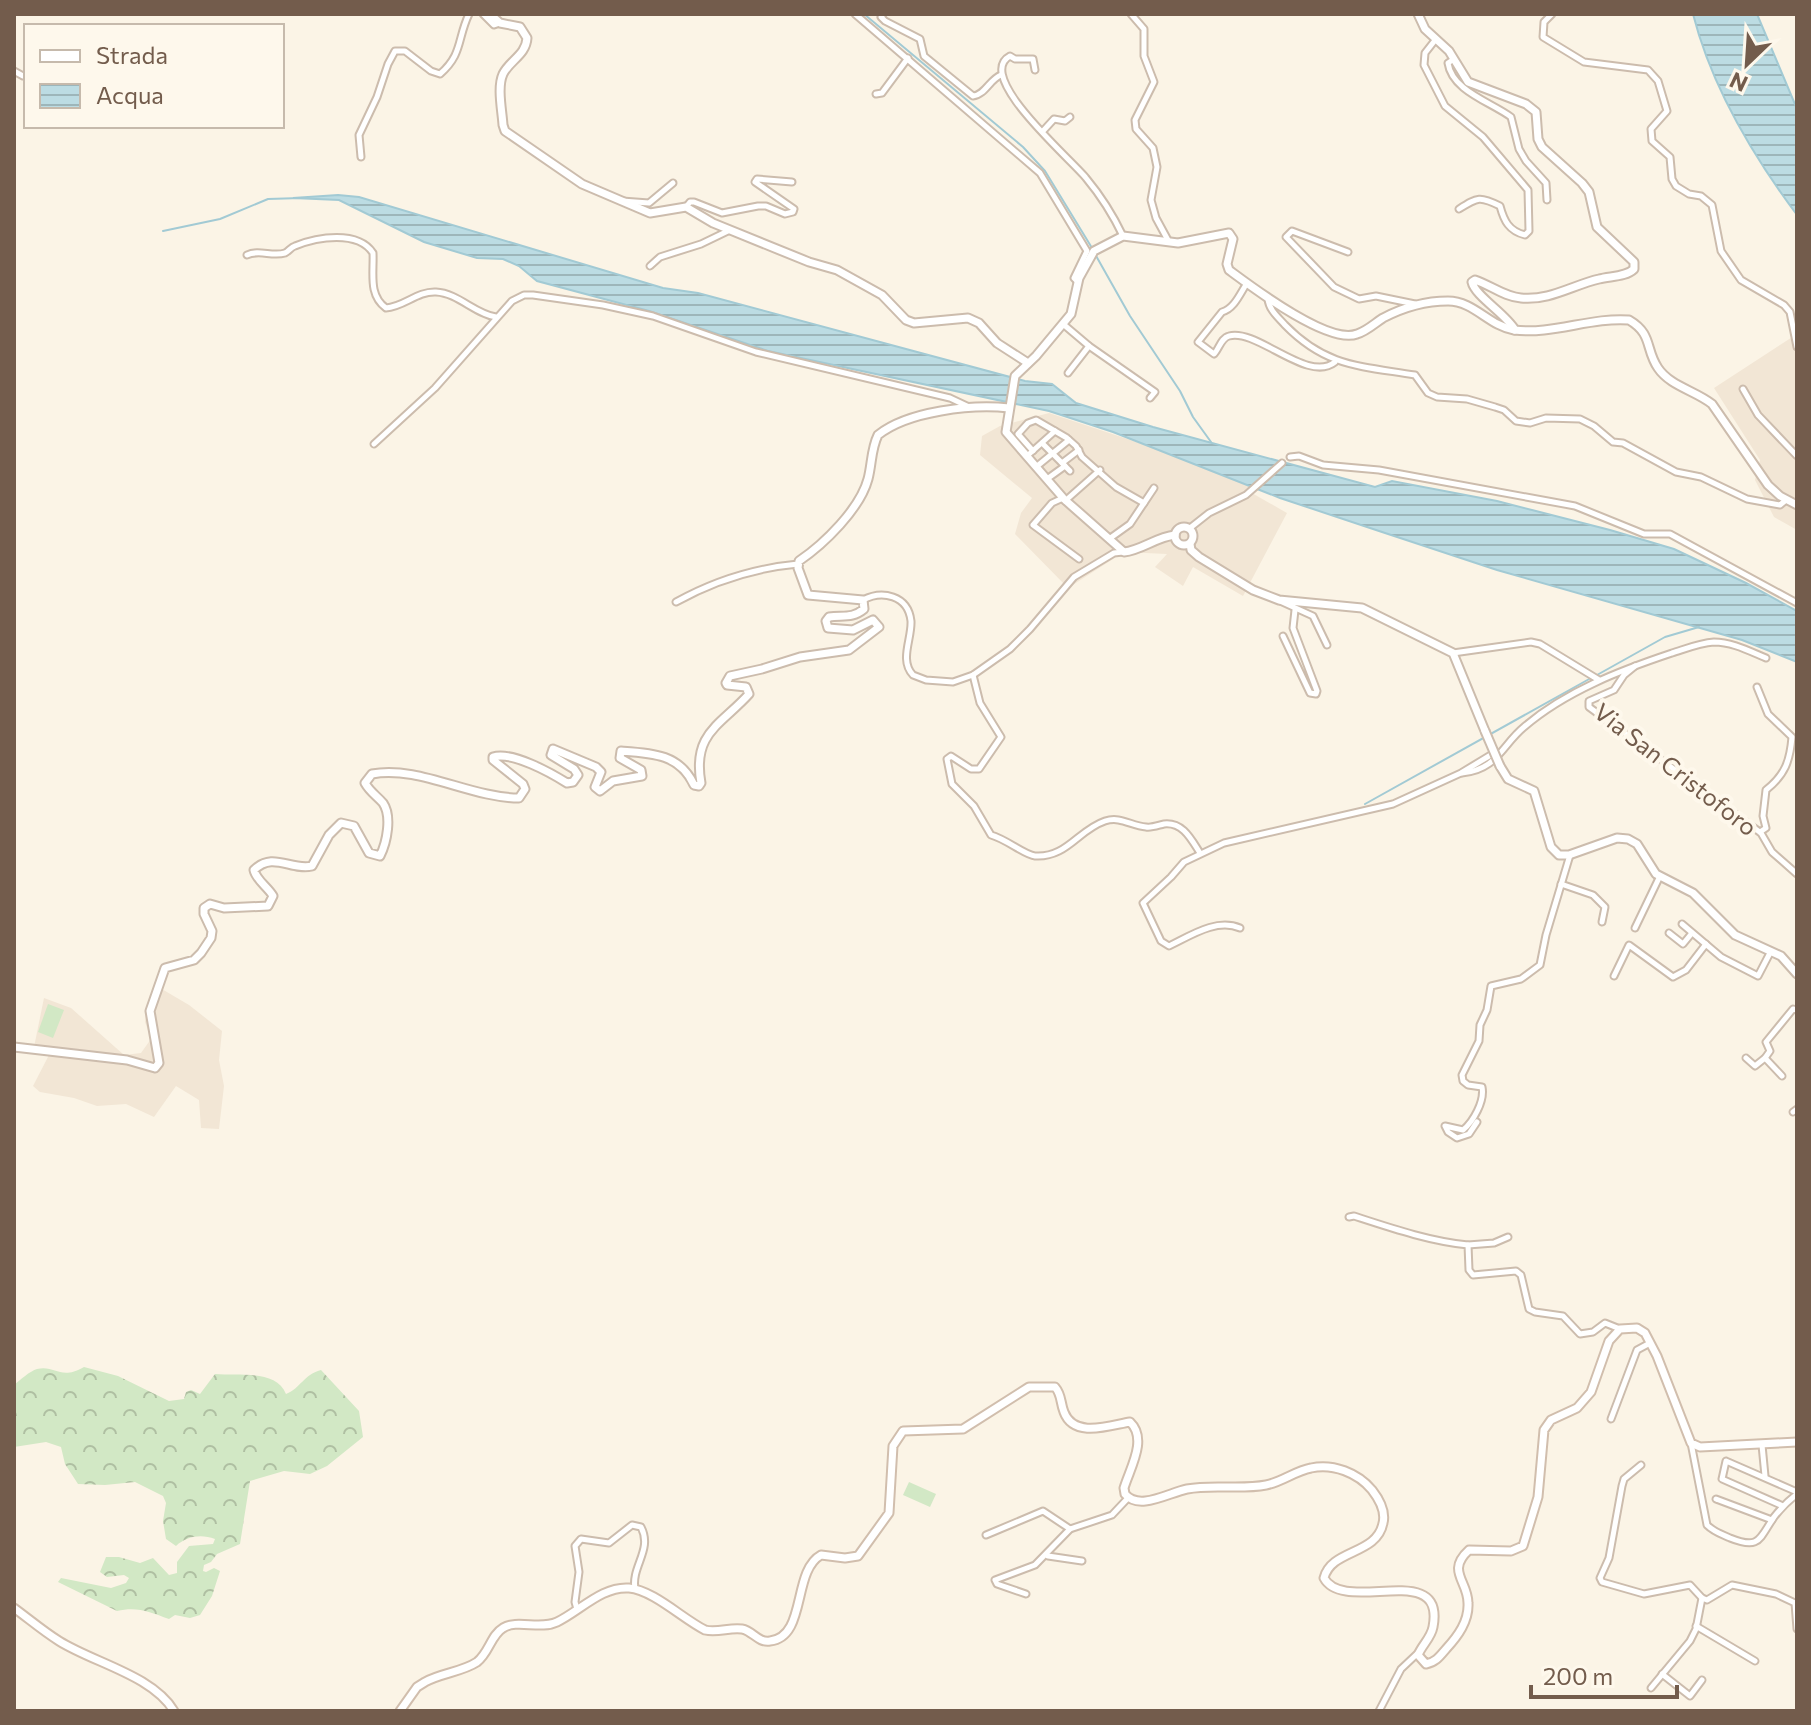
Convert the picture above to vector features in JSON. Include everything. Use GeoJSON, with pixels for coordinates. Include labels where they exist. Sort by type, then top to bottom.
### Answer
{"type":"FeatureCollection","features":[{"type":"Feature","properties":{"kind":"street"},"geometry":{"type":"LineString","coordinates":[[361,157],[359,135],[395,51],[405,51],[431,71],[440,74],[460,49],[469,14]]}},
{"type":"Feature","properties":{"kind":"street"},"geometry":{"type":"LineString","coordinates":[[483,14],[494,25],[500,23],[520,27],[527,38],[522,53],[504,71],[501,80],[505,131],[582,184],[650,213],[686,207],[730,230],[837,270],[882,295],[906,320],[914,323],[968,318],[979,323],[997,343],[1028,363]]}},
{"type":"Feature","properties":{"kind":"street"},"geometry":{"type":"LineString","coordinates":[[490,14],[500,23]]}},
{"type":"Feature","properties":{"kind":"street"},"geometry":{"type":"LineString","coordinates":[[855,14],[1040,173],[1087,251],[1074,278],[1079,280]]}},
{"type":"Feature","properties":{"kind":"street"},"geometry":{"type":"LineString","coordinates":[[1131,14],[1144,29],[1144,56],[1154,82],[1135,120],[1136,129],[1153,148],[1157,167],[1151,200],[1156,218],[1170,243]]}},
{"type":"Feature","properties":{"kind":"street"},"geometry":{"type":"LineString","coordinates":[[1418,14],[1425,29],[1454,59],[1468,82],[1526,104],[1536,112],[1538,139],[1542,147],[1582,183],[1589,192],[1597,227],[1634,262],[1630,273],[1536,298],[1520,298],[1482,282],[1472,282],[1475,290],[1504,314],[1515,330]]}},
{"type":"Feature","properties":{"kind":"street"},"geometry":{"type":"LineString","coordinates":[[1552,14],[1544,22],[1543,37],[1577,60],[1648,70],[1654,74],[1667,111],[1651,129],[1649,135],[1652,141],[1670,157],[1672,179],[1676,186],[1689,194],[1701,196],[1712,205],[1721,251],[1741,280],[1784,305],[1790,312],[1797,347]]}},
{"type":"Feature","properties":{"kind":"street"},"geometry":{"type":"LineString","coordinates":[[880,15],[920,39],[924,56],[973,96],[979,95],[1001,75]]}},
{"type":"Feature","properties":{"kind":"street"},"geometry":{"type":"LineString","coordinates":[[1436,39],[1425,53],[1424,65],[1445,106],[1483,137],[1528,190],[1529,231],[1525,235],[1515,233],[1508,226],[1500,206],[1485,199],[1475,198],[1459,209]]}},
{"type":"Feature","properties":{"kind":"street"},"geometry":{"type":"LineString","coordinates":[[1035,70],[1033,59],[1010,56],[1004,58],[1001,75],[1016,102],[1085,175],[1106,204],[1123,236]]}},
{"type":"Feature","properties":{"kind":"street"},"geometry":{"type":"LineString","coordinates":[[876,94],[882,93],[908,58]]}},
{"type":"Feature","properties":{"kind":"street"},"geometry":{"type":"LineString","coordinates":[[1454,59],[1448,63],[1456,79],[1469,92],[1511,117],[1519,149],[1546,183],[1547,200]]}},
{"type":"Feature","properties":{"kind":"street"},"geometry":{"type":"LineString","coordinates":[[14,71],[23,76]]}},
{"type":"Feature","properties":{"kind":"street"},"geometry":{"type":"LineString","coordinates":[[1043,131],[1054,119],[1065,121],[1070,117]]}},
{"type":"Feature","properties":{"kind":"street"},"geometry":{"type":"LineString","coordinates":[[686,207],[694,202],[722,213],[766,206],[785,214],[794,209],[755,182],[757,179],[792,182]]}},
{"type":"Feature","properties":{"kind":"street"},"geometry":{"type":"LineString","coordinates":[[622,201],[649,203],[673,183]]}},
{"type":"Feature","properties":{"kind":"street"},"geometry":{"type":"LineString","coordinates":[[650,266],[660,257],[701,244],[730,230]]}},
{"type":"Feature","properties":{"kind":"street"},"geometry":{"type":"LineString","coordinates":[[1348,252],[1292,231],[1286,237],[1334,287],[1359,299],[1376,296],[1420,305]]}},
{"type":"Feature","properties":{"kind":"street"},"geometry":{"type":"LineString","coordinates":[[1030,453],[1006,432],[1015,376],[1071,314],[1079,280],[1094,251],[1123,236],[1170,243],[1229,233],[1233,239],[1227,264],[1229,270],[1268,299],[1303,319],[1349,335],[1358,334],[1399,310],[1448,301],[1463,303],[1495,324],[1515,330],[1629,320],[1638,325],[1647,337],[1655,364],[1661,372],[1669,380],[1701,395],[1712,404],[1768,485],[1797,505]]}},
{"type":"Feature","properties":{"kind":"street"},"geometry":{"type":"LineString","coordinates":[[247,255],[254,252],[284,253],[296,245],[332,237],[361,243],[373,253],[373,289],[377,300],[386,308],[416,295],[438,292],[497,318]]}},
{"type":"Feature","properties":{"kind":"street"},"geometry":{"type":"LineString","coordinates":[[1247,283],[1235,302],[1222,312],[1198,342],[1204,348],[1214,354],[1222,341],[1230,336],[1239,336],[1279,355],[1317,366],[1331,366],[1336,361]]}},
{"type":"Feature","properties":{"kind":"street"},"geometry":{"type":"LineString","coordinates":[[374,444],[425,399],[512,301],[524,295],[603,305],[653,316],[756,352],[950,398],[967,406]]}},
{"type":"Feature","properties":{"kind":"street"},"geometry":{"type":"LineString","coordinates":[[1268,299],[1269,306],[1294,334],[1336,361],[1415,375],[1428,393],[1495,407],[1504,410],[1516,421],[1530,423],[1546,418],[1580,419],[1613,442],[1623,443],[1676,472],[1701,477],[1747,499],[1769,505],[1780,505],[1786,500]]}},
{"type":"Feature","properties":{"kind":"street"},"geometry":{"type":"LineString","coordinates":[[1063,324],[1155,392],[1150,398]]}},
{"type":"Feature","properties":{"kind":"street"},"geometry":{"type":"LineString","coordinates":[[1068,373],[1089,346]]}},
{"type":"Feature","properties":{"kind":"street"},"geometry":{"type":"LineString","coordinates":[[1743,389],[1758,415],[1797,456]]}},
{"type":"Feature","properties":{"kind":"street"},"geometry":{"type":"LineString","coordinates":[[676,602],[718,582],[798,564],[819,547],[857,500],[869,478],[878,435],[899,423],[967,406],[1009,407]]}},
{"type":"Feature","properties":{"kind":"street"},"geometry":{"type":"LineString","coordinates":[[1124,552],[1064,499],[1036,467],[1019,437],[1019,429],[1036,420],[1055,431],[1069,440],[1082,457],[1116,487],[1144,503]]}},
{"type":"Feature","properties":{"kind":"street"},"geometry":{"type":"LineString","coordinates":[[1030,453],[1055,431]]}},
{"type":"Feature","properties":{"kind":"street"},"geometry":{"type":"LineString","coordinates":[[1036,467],[1069,440]]}},
{"type":"Feature","properties":{"kind":"street"},"geometry":{"type":"LineString","coordinates":[[1042,443],[1065,467]]}},
{"type":"Feature","properties":{"kind":"street"},"geometry":{"type":"LineString","coordinates":[[1047,479],[1065,467],[1079,450]]}},
{"type":"Feature","properties":{"kind":"street"},"geometry":{"type":"LineString","coordinates":[[1290,457],[1299,456],[1323,465],[1379,470],[1575,506],[1644,534],[1670,534],[1797,603]]}},
{"type":"Feature","properties":{"kind":"street"},"geometry":{"type":"LineString","coordinates":[[1175,535],[1178,528],[1190,528],[1209,513],[1246,495],[1282,463]]}},
{"type":"Feature","properties":{"kind":"street"},"geometry":{"type":"LineString","coordinates":[[1079,559],[1033,525],[1052,503],[1064,499],[1100,470]]}},
{"type":"Feature","properties":{"kind":"street"},"geometry":{"type":"LineString","coordinates":[[1108,540],[1130,524],[1154,488]]}},
{"type":"Feature","properties":{"kind":"street"},"geometry":{"type":"LineString","coordinates":[[1190,528],[1194,536],[1191,550],[1199,557],[1253,590],[1313,616],[1327,645]]}},
{"type":"Feature","properties":{"kind":"street"},"geometry":{"type":"LineString","coordinates":[[798,564],[808,595],[863,600],[885,593],[894,596],[911,619],[907,662],[913,675],[926,680],[953,682],[973,675],[1010,649],[1074,577],[1114,553],[1133,551],[1161,537],[1175,535]]}},
{"type":"Feature","properties":{"kind":"street"},"geometry":{"type":"LineString","coordinates":[[1175,535],[1182,545],[1190,544]]}},
{"type":"Feature","properties":{"kind":"street"},"geometry":{"type":"LineString","coordinates":[[14,1047],[127,1060],[155,1068],[159,1063],[150,1011],[165,968],[194,960],[211,938],[212,931],[204,908],[210,904],[224,908],[268,906],[273,896],[254,870],[274,860],[302,868],[312,866],[329,835],[341,823],[354,826],[369,853],[380,856],[388,819],[383,803],[365,783],[372,774],[395,773],[481,794],[519,798],[525,789],[523,784],[493,757],[503,756],[546,770],[567,783],[573,782],[578,775],[574,769],[551,755],[553,749],[596,767],[601,776],[595,787],[600,791],[613,781],[642,776],[641,770],[620,758],[621,751],[651,752],[676,763],[689,773],[694,785],[699,786],[698,759],[707,737],[715,725],[749,694],[746,687],[730,687],[726,683],[727,678],[800,657],[856,647],[877,630],[877,623],[870,621],[853,630],[835,630],[826,626],[826,621],[833,616],[847,618],[858,614],[864,609],[863,600]]}},
{"type":"Feature","properties":{"kind":"street"},"geometry":{"type":"LineString","coordinates":[[1279,600],[1362,608],[1453,653],[1531,642],[1540,644],[1598,680]]}},
{"type":"Feature","properties":{"kind":"street"},"geometry":{"type":"LineString","coordinates":[[1283,636],[1310,693],[1316,694],[1293,628],[1295,610]]}},
{"type":"Feature","properties":{"kind":"street"},"geometry":{"type":"LineString","coordinates":[[1461,773],[1473,772],[1486,765],[1509,746],[1522,727],[1598,680],[1637,665],[1712,642],[1732,645],[1766,658]]}},
{"type":"Feature","properties":{"kind":"street"},"geometry":{"type":"LineString","coordinates":[[1453,653],[1500,766],[1508,779],[1534,791],[1551,847],[1559,855],[1617,838],[1628,839],[1637,844],[1656,874],[1693,893],[1735,935],[1781,956],[1797,974]]}},
{"type":"Feature","properties":{"kind":"street","name":"Via San Cristoforo"},"geometry":{"type":"LineString","coordinates":[[1637,665],[1624,675],[1614,690],[1589,701],[1592,711],[1763,830],[1772,852],[1797,874]]}},
{"type":"Feature","properties":{"kind":"street"},"geometry":{"type":"LineString","coordinates":[[973,675],[980,703],[1001,737],[976,771],[951,756],[947,759],[952,784],[974,806],[991,835],[1037,856],[1060,852],[1106,821],[1127,820],[1147,827],[1169,824],[1184,830],[1200,853]]}},
{"type":"Feature","properties":{"kind":"street"},"geometry":{"type":"LineString","coordinates":[[1757,687],[1768,714],[1792,737],[1786,769],[1766,790],[1763,830]]}},
{"type":"Feature","properties":{"kind":"street"},"geometry":{"type":"LineString","coordinates":[[1240,928],[1232,925],[1204,929],[1169,946],[1161,941],[1144,907],[1144,900],[1184,862],[1200,853],[1224,843],[1393,804],[1461,773],[1494,753]]}},
{"type":"Feature","properties":{"kind":"street"},"geometry":{"type":"LineString","coordinates":[[1477,1122],[1469,1134],[1457,1138],[1445,1126],[1463,1130],[1470,1124],[1484,1093],[1482,1087],[1463,1081],[1462,1075],[1479,1041],[1480,1025],[1487,1010],[1491,986],[1521,979],[1540,965],[1570,854]]}},
{"type":"Feature","properties":{"kind":"street"},"geometry":{"type":"LineString","coordinates":[[1635,928],[1660,876]]}},
{"type":"Feature","properties":{"kind":"street"},"geometry":{"type":"LineString","coordinates":[[1561,884],[1593,895],[1605,907],[1602,922]]}},
{"type":"Feature","properties":{"kind":"street"},"geometry":{"type":"LineString","coordinates":[[1682,924],[1721,957],[1758,976],[1771,951]]}},
{"type":"Feature","properties":{"kind":"street"},"geometry":{"type":"LineString","coordinates":[[1669,933],[1683,944],[1692,933]]}},
{"type":"Feature","properties":{"kind":"street"},"geometry":{"type":"LineString","coordinates":[[1614,976],[1629,945],[1673,977],[1686,970],[1706,944]]}},
{"type":"Feature","properties":{"kind":"street"},"geometry":{"type":"LineString","coordinates":[[1746,1058],[1755,1066],[1765,1058],[1770,1051],[1766,1042],[1793,1009],[1797,1010]]}},
{"type":"Feature","properties":{"kind":"street"},"geometry":{"type":"LineString","coordinates":[[1765,1058],[1782,1076]]}},
{"type":"Feature","properties":{"kind":"street"},"geometry":{"type":"LineString","coordinates":[[1349,1217],[1416,1233],[1434,1241],[1468,1245],[1494,1243],[1508,1237]]}},
{"type":"Feature","properties":{"kind":"street"},"geometry":{"type":"LineString","coordinates":[[1468,1245],[1469,1270],[1473,1275],[1518,1272],[1532,1311],[1563,1316],[1582,1334],[1593,1332],[1605,1323],[1620,1329],[1637,1328],[1651,1342],[1691,1443],[1707,1525],[1713,1531],[1741,1542],[1752,1544],[1760,1541],[1772,1520],[1797,1493],[1726,1461],[1722,1479],[1783,1506]]}},
{"type":"Feature","properties":{"kind":"street"},"geometry":{"type":"LineString","coordinates":[[1419,1652],[1423,1662],[1432,1663],[1456,1638],[1466,1619],[1469,1601],[1458,1570],[1460,1558],[1469,1550],[1511,1551],[1523,1546],[1538,1497],[1544,1430],[1551,1420],[1577,1408],[1591,1392],[1609,1341],[1620,1329]]}},
{"type":"Feature","properties":{"kind":"street"},"geometry":{"type":"LineString","coordinates":[[1611,1419],[1637,1350],[1651,1342]]}},
{"type":"Feature","properties":{"kind":"street"},"geometry":{"type":"LineString","coordinates":[[400,1711],[417,1687],[479,1660],[499,1630],[506,1626],[546,1626],[609,1591],[635,1589],[705,1630],[724,1632],[744,1629],[762,1640],[779,1638],[791,1626],[806,1572],[812,1562],[821,1555],[858,1556],[889,1513],[891,1460],[899,1435],[909,1429],[963,1429],[1029,1387],[1055,1387],[1065,1414],[1078,1424],[1103,1429],[1130,1422],[1134,1424],[1139,1438],[1124,1488],[1128,1498]]}},
{"type":"Feature","properties":{"kind":"street"},"geometry":{"type":"LineString","coordinates":[[1691,1443],[1700,1447],[1797,1442]]}},
{"type":"Feature","properties":{"kind":"street"},"geometry":{"type":"LineString","coordinates":[[1762,1445],[1765,1476]]}},
{"type":"Feature","properties":{"kind":"street"},"geometry":{"type":"LineString","coordinates":[[1641,1465],[1624,1479],[1609,1558],[1600,1578],[1602,1582],[1644,1594],[1690,1585],[1702,1598],[1712,1598],[1732,1585],[1776,1594],[1795,1603],[1797,1629]]}},
{"type":"Feature","properties":{"kind":"street"},"geometry":{"type":"LineString","coordinates":[[1128,1498],[1143,1502],[1190,1489],[1219,1485],[1261,1486],[1313,1467],[1354,1474],[1374,1492],[1384,1515],[1383,1525],[1373,1543],[1332,1563],[1324,1578],[1331,1586],[1358,1593],[1416,1591],[1431,1605],[1434,1624],[1432,1634],[1419,1652],[1401,1669],[1379,1711]]}},
{"type":"Feature","properties":{"kind":"street"},"geometry":{"type":"LineString","coordinates":[[1026,1594],[997,1584],[995,1580],[1026,1570],[1047,1556],[1070,1529],[1112,1515],[1128,1498]]}},
{"type":"Feature","properties":{"kind":"street"},"geometry":{"type":"LineString","coordinates":[[1716,1499],[1772,1520]]}},
{"type":"Feature","properties":{"kind":"street"},"geometry":{"type":"LineString","coordinates":[[986,1535],[1039,1511],[1049,1514],[1070,1529]]}},
{"type":"Feature","properties":{"kind":"street"},"geometry":{"type":"LineString","coordinates":[[577,1609],[579,1572],[575,1546],[581,1539],[609,1543],[632,1525],[641,1527],[646,1546],[637,1568],[635,1589]]}},
{"type":"Feature","properties":{"kind":"street"},"geometry":{"type":"LineString","coordinates":[[1047,1556],[1082,1561]]}},
{"type":"Feature","properties":{"kind":"street"},"geometry":{"type":"LineString","coordinates":[[1651,1688],[1690,1641],[1702,1598]]}},
{"type":"Feature","properties":{"kind":"street"},"geometry":{"type":"LineString","coordinates":[[14,1608],[60,1642],[150,1686],[169,1702],[174,1711]]}},
{"type":"Feature","properties":{"kind":"street"},"geometry":{"type":"LineString","coordinates":[[1696,1626],[1755,1661]]}},
{"type":"Feature","properties":{"kind":"street"},"geometry":{"type":"LineString","coordinates":[[1662,1674],[1690,1696],[1702,1680]]}},
{"type":"Feature","properties":{"kind":"shaded area"},"geometry":{"type":"Polygon","coordinates":[[[1797,334],[1797,530],[1774,517],[1755,480],[1760,460],[1714,388],[1797,334]]]}},
{"type":"Feature","properties":{"kind":"shaded area"},"geometry":{"type":"Polygon","coordinates":[[[1049,413],[1245,478],[1250,492],[1287,513],[1243,596],[1193,567],[1183,586],[1155,567],[1167,554],[1124,552],[1068,588],[1015,534],[1021,513],[1032,498],[980,455],[982,436],[1000,426],[1049,413]]]}},
{"type":"Feature","properties":{"kind":"shaded area"},"geometry":{"type":"Polygon","coordinates":[[[155,985],[189,1005],[222,1031],[219,1060],[224,1086],[219,1129],[201,1128],[199,1100],[176,1086],[154,1117],[126,1104],[97,1106],[40,1092],[33,1086],[49,1055],[33,1052],[44,998],[71,1008],[124,1055],[141,1053],[151,1039],[145,1022],[155,985]]]}},
{"type":"Feature","properties":{"kind":"green space"},"geometry":{"type":"Polygon","coordinates":[[[48,1004],[64,1010],[53,1038],[38,1032],[48,1004]]]}},
{"type":"Feature","properties":{"kind":"green space"},"geometry":{"type":"Polygon","coordinates":[[[84,1367],[118,1376],[169,1401],[184,1399],[186,1392],[191,1390],[200,1394],[215,1374],[265,1377],[281,1386],[286,1394],[321,1370],[359,1411],[363,1437],[327,1466],[310,1474],[284,1471],[250,1481],[240,1544],[217,1554],[204,1565],[203,1571],[214,1568],[220,1571],[212,1596],[200,1615],[190,1618],[175,1615],[169,1619],[137,1609],[117,1611],[58,1582],[61,1578],[111,1588],[126,1583],[129,1578],[124,1575],[107,1577],[100,1572],[106,1557],[140,1563],[153,1558],[169,1575],[177,1573],[177,1562],[189,1546],[213,1544],[215,1539],[194,1537],[176,1546],[166,1539],[163,1521],[166,1503],[163,1496],[135,1482],[78,1484],[65,1464],[61,1447],[46,1442],[14,1447],[14,1385],[37,1369],[69,1373],[84,1367]]]}},
{"type":"Feature","properties":{"kind":"green space"},"geometry":{"type":"Polygon","coordinates":[[[909,1482],[936,1494],[930,1507],[903,1495],[909,1482]]]}},
{"type":"Feature","properties":{"kind":"water"},"geometry":{"type":"Polygon","coordinates":[[[1693,14],[1757,14],[1797,109],[1797,215],[1735,119],[1711,67],[1693,14]]]}},
{"type":"Feature","properties":{"kind":"water"},"geometry":{"type":"Polygon","coordinates":[[[359,197],[663,288],[698,293],[1025,381],[1052,384],[1076,403],[1375,487],[1392,481],[1497,501],[1674,549],[1797,611],[1797,662],[1742,640],[1497,570],[1280,498],[1113,432],[1049,411],[768,351],[649,311],[537,281],[519,266],[503,259],[477,258],[424,242],[339,200],[293,198],[359,197]]]}},
{"type":"Feature","properties":{"kind":"waterway"},"geometry":{"type":"LineString","coordinates":[[864,14],[1023,147],[1045,171],[1092,248]]}},
{"type":"Feature","properties":{"kind":"waterway"},"geometry":{"type":"LineString","coordinates":[[163,231],[220,219],[268,199],[301,198]]}},
{"type":"Feature","properties":{"kind":"waterway"},"geometry":{"type":"LineString","coordinates":[[1095,254],[1130,316],[1211,442]]}},
{"type":"Feature","properties":{"kind":"waterway"},"geometry":{"type":"LineString","coordinates":[[1597,675],[1665,637],[1699,627]]}},
{"type":"Feature","properties":{"kind":"waterway"},"geometry":{"type":"LineString","coordinates":[[1365,804],[1591,678]]}}]}
